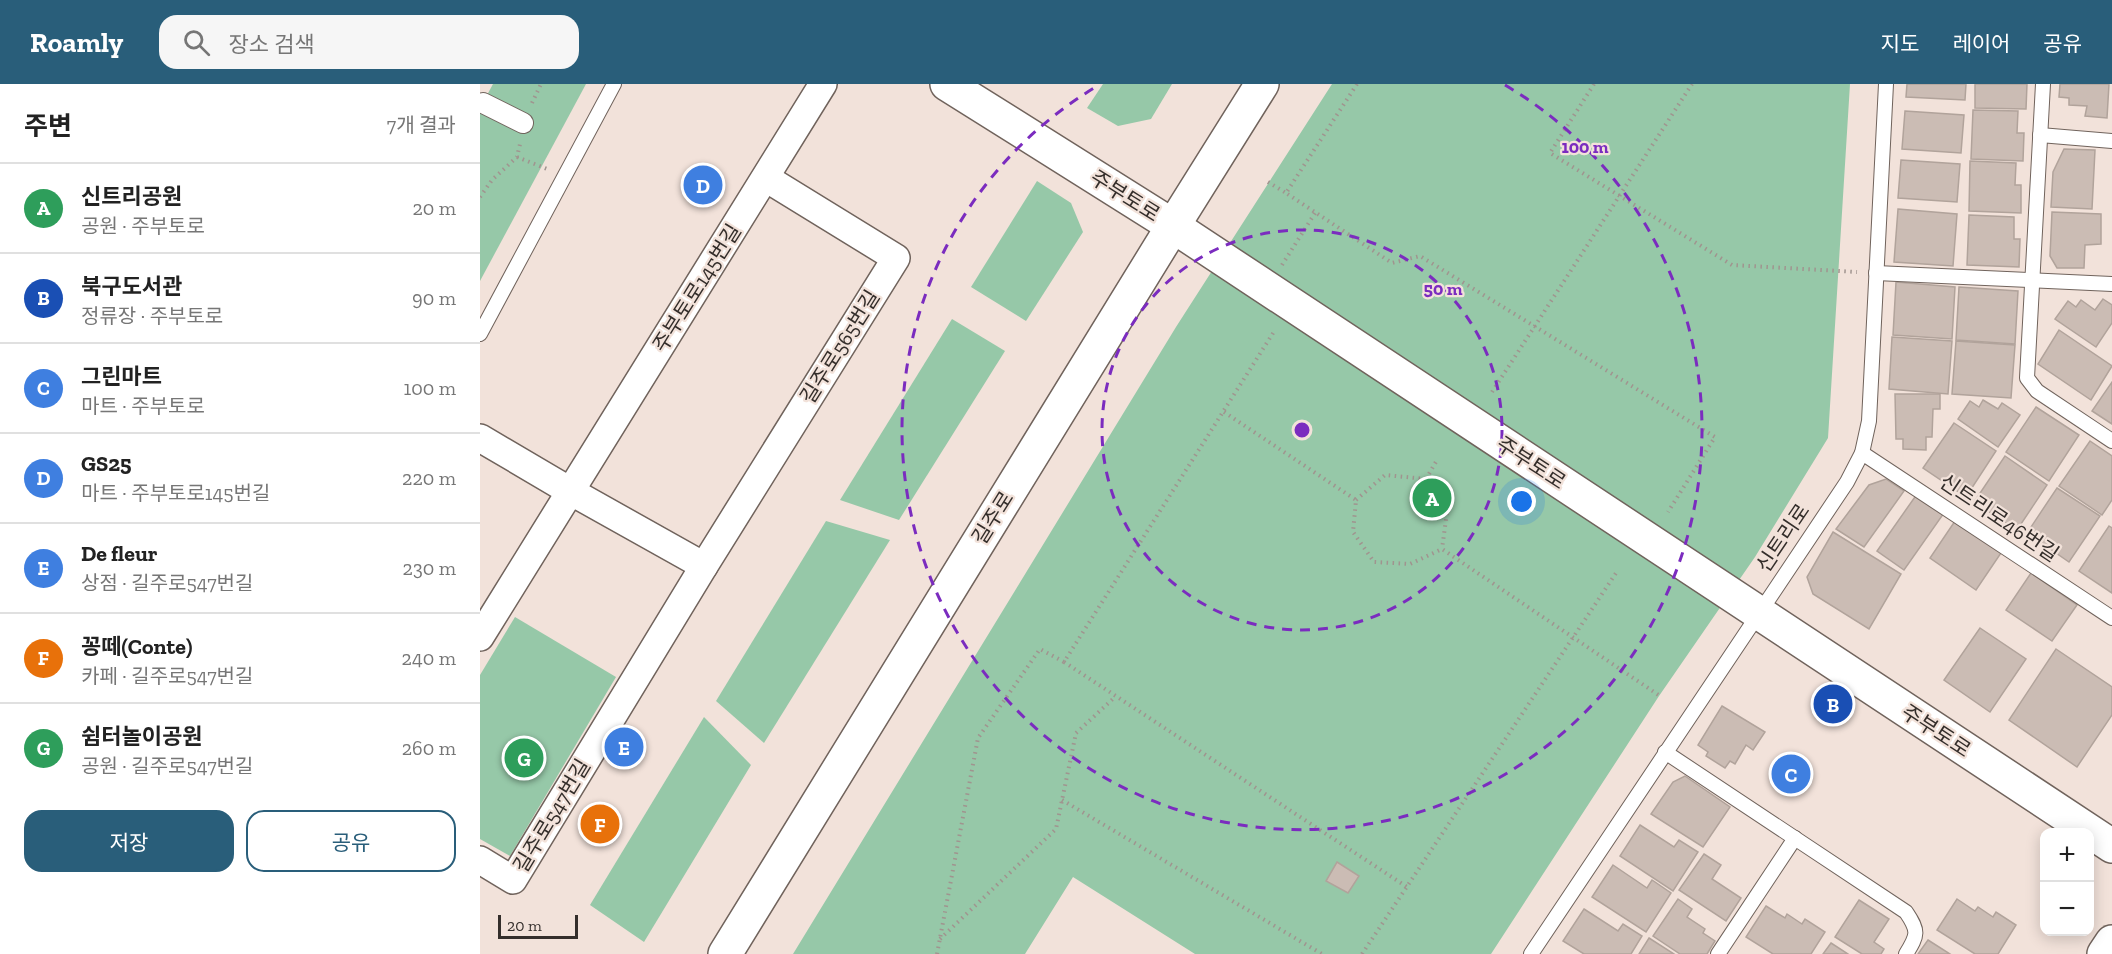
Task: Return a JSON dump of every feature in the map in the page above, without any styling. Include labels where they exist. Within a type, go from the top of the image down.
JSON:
[{"type":"main road","name":"주부토로","points":[[947,84],[1173,226],[2112,846]]},
{"type":"main road","name":"길주로","points":[[725,954],[1262,84]]},
{"type":"main road","points":[[2104,954],[2112,942]]},
{"type":"street","name":"주부토로145번길","points":[[480,637],[823,84]]},
{"type":"street","points":[[483,103],[523,123]]},
{"type":"street","name":"길주로565번길","points":[[704,566],[896,258],[766,178]]},
{"type":"street","points":[[480,438],[704,566]]},
{"type":"street","name":"길주로547번길","points":[[480,860],[513,880],[704,566]]},
{"type":"lane","points":[[480,334],[614,84]]},
{"type":"lane","name":"신트리로","points":[[1531,954],[1847,482],[1862,453],[1869,421],[1886,84]]},
{"type":"lane","points":[[2043,84],[2027,378],[2037,391],[2112,441]]},
{"type":"lane","points":[[2040,135],[2112,141]]},
{"type":"lane","points":[[1876,273],[2112,284]]},
{"type":"lane","name":"신트리로46번길","points":[[1862,453],[2112,618]]},
{"type":"lane","points":[[1665,752],[1906,912],[1916,926],[1916,939],[1906,954]]},
{"type":"lane","points":[[1718,954],[1795,838]]},
{"type":"path","points":[[1286,193],[1357,84]]},
{"type":"path","points":[[1594,84],[1550,153],[1732,265],[1876,273]]},
{"type":"path","points":[[1492,392],[1692,84]]},
{"type":"path","points":[[517,157],[565,176]]},
{"type":"path","points":[[1268,182],[1392,263],[1420,256],[1715,437],[1668,512]]},
{"type":"path","points":[[1267,289],[1316,213]]},
{"type":"path","points":[[1064,662],[1277,326]]},
{"type":"path","points":[[1224,412],[1356,500]]},
{"type":"path","points":[[1426,479],[1437,460]]},
{"type":"path","points":[[1426,479],[1385,475],[1356,500],[1353,532],[1374,562],[1410,564],[1442,549]]},
{"type":"path","points":[[1426,479],[1447,512],[1442,549]]},
{"type":"path","points":[[1442,549],[1659,696]]},
{"type":"path","points":[[1362,954],[1618,570]]},
{"type":"path","points":[[937,954],[978,738],[1040,649],[1064,662],[1407,887]]},
{"type":"path","points":[[939,940],[1056,829],[1076,733],[1115,697]]},
{"type":"path","points":[[1062,800],[1322,954]]},
{"type":"green space","points":[[493,84],[586,84],[480,281],[480,108]]},
{"type":"green space","points":[[1103,84],[1172,84],[1151,119],[1118,126],[1087,108]]},
{"type":"green space","points":[[1332,84],[1850,84],[1828,438],[1755,557],[1659,696],[1491,954],[1195,954],[1073,877],[1025,954],[793,954],[1176,327]]},
{"type":"green space","points":[[1037,181],[1071,203],[1083,232],[1026,321],[971,287]]},
{"type":"green space","points":[[952,319],[1005,351],[899,520],[840,500]]},
{"type":"green space","points":[[826,521],[890,540],[764,743],[716,701]]},
{"type":"green space","points":[[515,617],[616,677],[510,856],[480,839],[480,675]]},
{"type":"green space","points":[[704,717],[751,765],[644,942],[590,905]]},
{"type":"building","points":[[1907,84],[1966,84],[1965,100],[1906,97]]},
{"type":"building","points":[[1975,84],[2027,84],[2026,109],[1975,108]]},
{"type":"building","points":[[2060,84],[2109,84],[2107,118],[2085,116],[2087,106],[2069,105],[2069,98],[2059,97]]},
{"type":"building","points":[[1973,110],[2018,111],[2017,133],[2024,133],[2023,161],[1971,159]]},
{"type":"building","points":[[1905,111],[1964,115],[1961,153],[1902,149]]},
{"type":"building","points":[[2064,149],[2095,150],[2092,209],[2051,207],[2053,172]]},
{"type":"building","points":[[1901,160],[1960,164],[1957,202],[1898,198]]},
{"type":"building","points":[[1970,161],[2016,163],[2015,185],[2021,185],[2021,213],[1969,211]]},
{"type":"building","points":[[1898,209],[1957,214],[1953,266],[1894,262]]},
{"type":"building","points":[[2052,212],[2101,214],[2101,244],[2085,245],[2084,268],[2057,268],[2050,256]]},
{"type":"building","points":[[1969,215],[2014,217],[2014,239],[2020,239],[2019,267],[1967,265]]},
{"type":"building","points":[[1896,282],[1955,287],[1952,339],[1893,335]]},
{"type":"building","points":[[1959,287],[2018,291],[2015,344],[1956,340]]},
{"type":"building","points":[[2103,299],[2112,305],[2112,323],[2096,347],[2055,319],[2068,301],[2076,307],[2081,300],[2095,310]]},
{"type":"building","points":[[2059,330],[2112,366],[2091,400],[2038,364]]},
{"type":"building","points":[[1892,337],[1952,341],[1948,394],[1889,389]]},
{"type":"building","points":[[1956,341],[2015,345],[2011,398],[1952,394]]},
{"type":"building","points":[[2112,382],[2112,424],[2092,411]]},
{"type":"building","points":[[1895,394],[1940,394],[1940,409],[1933,409],[1932,437],[1926,437],[1926,450],[1903,449],[1903,439],[1896,439]]},
{"type":"building","points":[[1983,400],[1998,409],[2002,403],[2020,415],[1998,447],[1958,419],[1970,401],[1979,407]]},
{"type":"building","points":[[2036,407],[2079,435],[2049,481],[2006,452]]},
{"type":"building","points":[[1954,423],[1996,451],[1966,497],[1923,468]]},
{"type":"building","points":[[2090,441],[2112,456],[2112,500],[2102,515],[2059,486]]},
{"type":"building","points":[[2005,456],[2047,485],[2017,530],[1974,502]]},
{"type":"building","points":[[1886,479],[1904,491],[1864,547],[1836,529],[1869,485]]},
{"type":"building","points":[[2057,488],[2100,516],[2069,562],[2027,533]]},
{"type":"building","points":[[1917,494],[1944,513],[1904,570],[1877,551]]},
{"type":"building","points":[[1955,521],[2001,553],[1976,590],[1930,558]]},
{"type":"building","points":[[2109,526],[2112,528],[2112,593],[2079,571]]},
{"type":"building","points":[[1833,532],[1901,574],[1869,629],[1813,594],[1807,577]]},
{"type":"building","points":[[2031,573],[2077,605],[2052,641],[2006,610]]},
{"type":"building","points":[[1980,628],[2026,659],[1990,712],[1944,680]]},
{"type":"building","points":[[2056,649],[2112,687],[2112,715],[2077,767],[2009,720]]},
{"type":"building","points":[[1722,706],[1765,732],[1753,750],[1746,745],[1735,764],[1730,761],[1725,768],[1706,756],[1708,752],[1698,745]]},
{"type":"building","points":[[1685,776],[1730,807],[1703,847],[1651,814],[1673,782]]},
{"type":"building","points":[[1640,825],[1674,847],[1679,840],[1698,852],[1673,891],[1620,856]]},
{"type":"building","points":[[1704,854],[1721,865],[1712,879],[1741,898],[1726,921],[1679,890]]},
{"type":"building","points":[[1337,862],[1359,876],[1348,893],[1326,881]]},
{"type":"building","points":[[1613,865],[1647,888],[1652,880],[1671,893],[1646,932],[1592,897]]},
{"type":"building","points":[[1678,899],[1692,909],[1687,917],[1705,929],[1703,933],[1715,941],[1707,954],[1680,954],[1653,936]]},
{"type":"building","points":[[1957,899],[1975,911],[1978,907],[1993,917],[1996,912],[2016,925],[1998,954],[1975,954],[1937,930]]},
{"type":"building","points":[[1859,900],[1889,919],[1874,942],[1884,949],[1881,954],[1862,954],[1835,937]]},
{"type":"building","points":[[1766,906],[1785,918],[1787,914],[1802,924],[1805,919],[1825,932],[1811,954],[1773,954],[1746,937]]},
{"type":"building","points":[[1584,909],[1618,931],[1623,924],[1642,936],[1631,954],[1584,954],[1563,941]]},
{"type":"building","points":[[1649,938],[1674,954],[1639,954]]},
{"type":"building","points":[[1928,940],[1950,954],[1918,954]]},
{"type":"building","points":[[1831,943],[1848,954],[1823,954]]},
{"type":"place","name":"GS25","points":[[703,185]]},
{"type":"place","name":"신트리공원","points":[[1432,498]]},
{"type":"place","name":"북구도서관","points":[[1833,704]]},
{"type":"place","name":"De fleur","points":[[624,747]]},
{"type":"place","name":"쉼터놀이공원","points":[[524,758]]},
{"type":"place","name":"그린마트","points":[[1791,774]]},
{"type":"place","name":"꽁떼(Conte)","points":[[600,824]]}]
